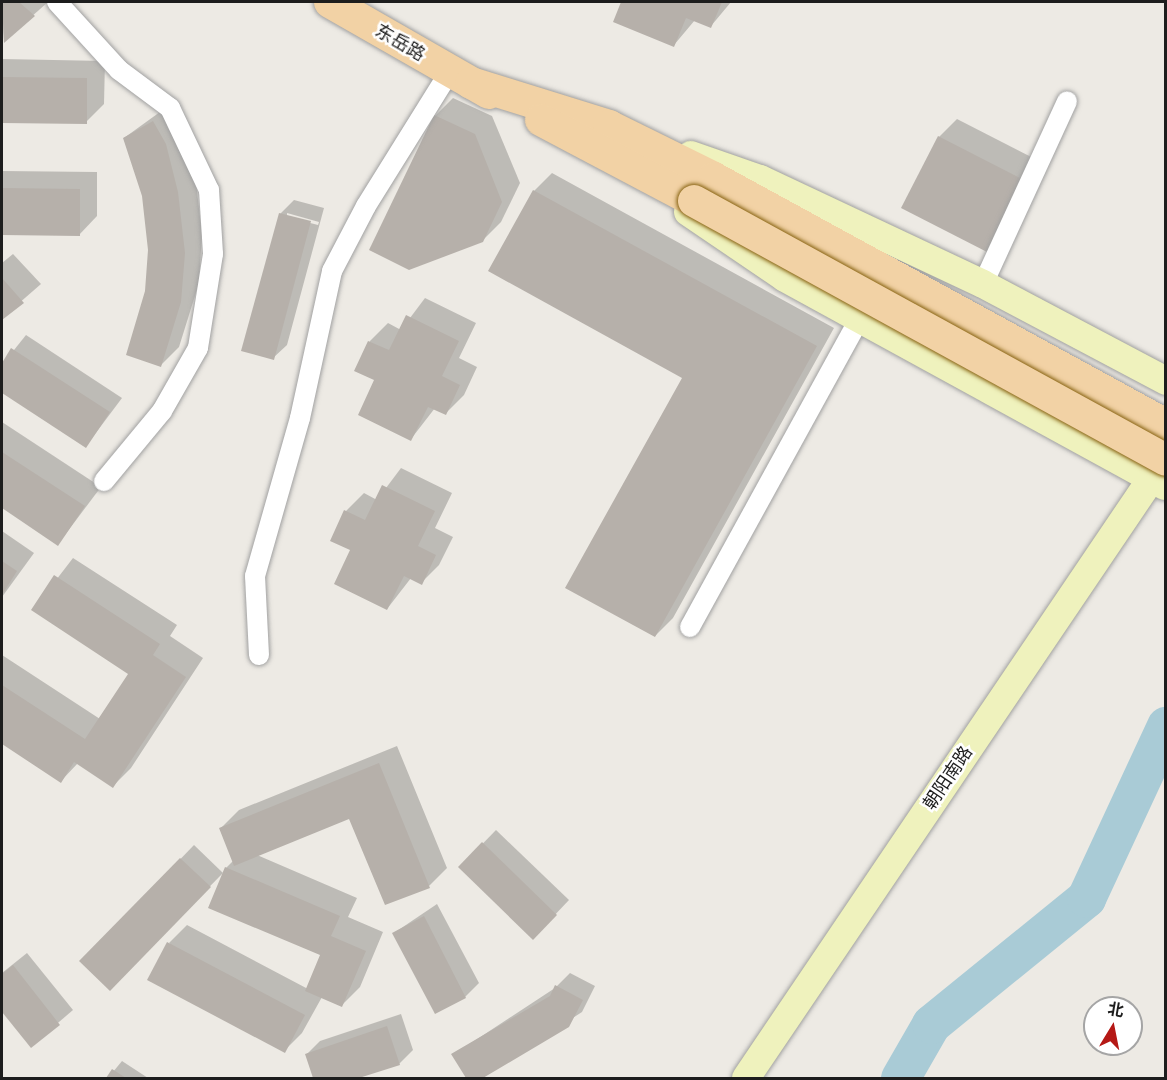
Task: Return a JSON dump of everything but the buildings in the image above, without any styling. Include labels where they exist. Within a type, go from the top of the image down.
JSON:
[{"type":"main road","name":"东岳路","points":[[330,2],[460,77],[605,139],[704,189]]},
{"type":"main road","points":[[704,189],[1166,425]]},
{"type":"main road","points":[[704,189],[1162,470]]},
{"type":"street","points":[[57,2],[119,70],[170,108],[209,190],[213,254],[198,348],[162,411],[104,481]]},
{"type":"street","points":[[260,655],[255,576],[300,418],[332,271],[366,206],[460,77]]},
{"type":"street","points":[[983,284],[1068,101]]},
{"type":"street","points":[[605,139],[760,179],[983,284],[1166,381]]},
{"type":"street","points":[[605,139],[785,278],[859,319],[1162,470]]},
{"type":"street","points":[[690,627],[859,319]]},
{"type":"street","name":"朝阳南路","points":[[746,1078],[1162,470]]},
{"type":"waterway","points":[[900,1078],[931,1024],[1086,898],[1166,726]]}]
